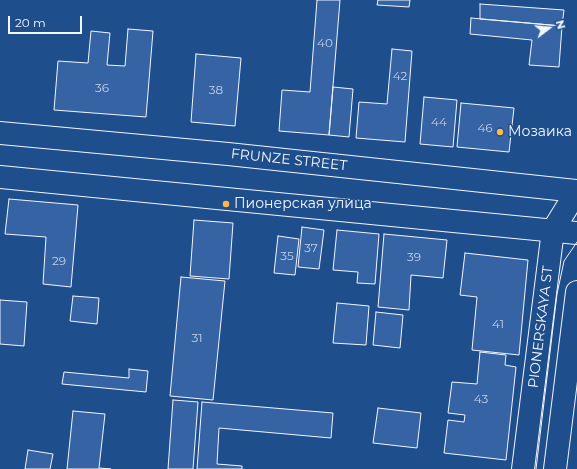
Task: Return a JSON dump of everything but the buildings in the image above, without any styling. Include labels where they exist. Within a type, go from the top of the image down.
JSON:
[{"type":"main road","name":"FRUNZE STREET","points":[[0,133],[228,154],[577,191]]},
{"type":"main road","points":[[0,177],[577,233]]},
{"type":"main road","name":"PIONERSKAYA ST","points":[[523,469],[553,230],[577,191]]},
{"type":"main road","points":[[555,469],[577,292]]},
{"type":"tram line","points":[[536,469],[557,294],[564,261],[577,242]]},
{"type":"place","name":"Мозаика","points":[[500,132]]},
{"type":"place","name":"Пионерская улица","points":[[226,204]]}]
